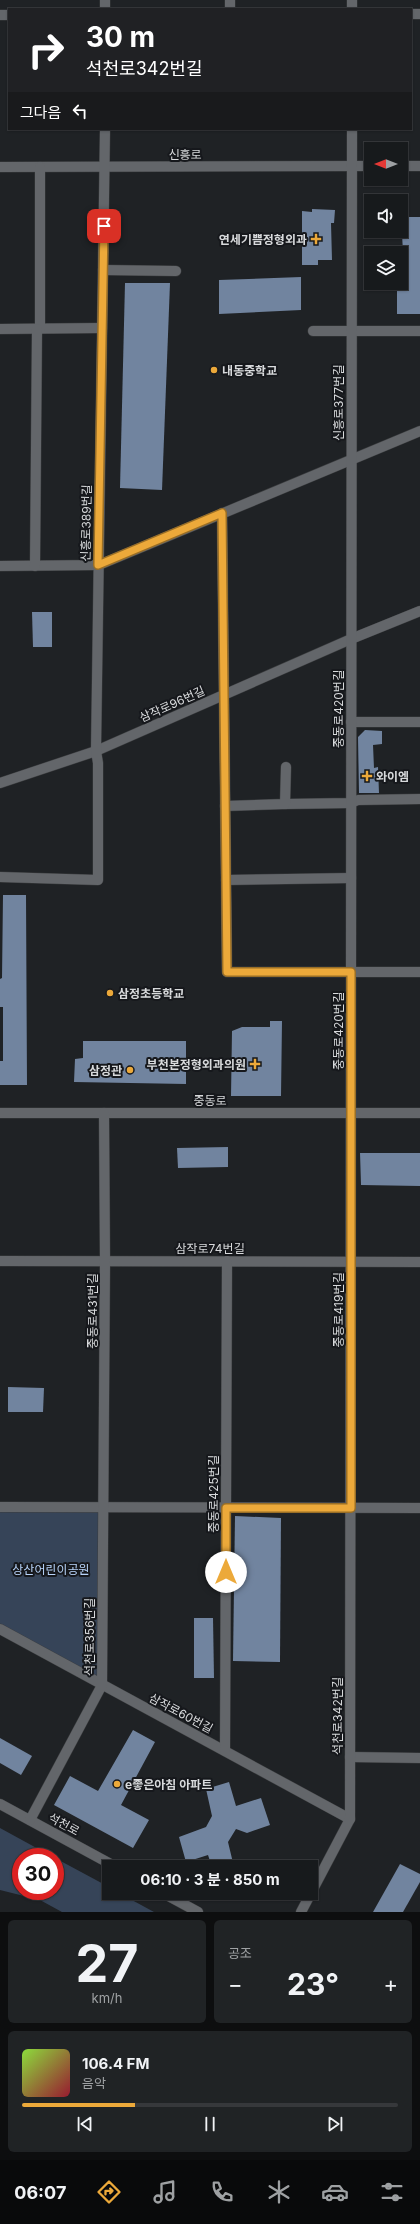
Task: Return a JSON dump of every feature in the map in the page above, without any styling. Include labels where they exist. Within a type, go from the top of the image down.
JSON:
[{"type":"street","name":"신흥로389번길","points":[[0,877],[98,880],[98,763],[96,751],[105,130]]},
{"type":"street","name":"신흥로377번길","points":[[350,639],[352,130]]},
{"type":"street","name":"신흥로","points":[[0,167],[364,166]]},
{"type":"street","points":[[408,166],[420,166]]},
{"type":"street","points":[[34,566],[40,167]]},
{"type":"street","points":[[103,270],[176,271]]},
{"type":"street","points":[[0,329],[102,328]]},
{"type":"street","points":[[313,331],[420,331]]},
{"type":"street","points":[[0,566],[98,565],[420,431]]},
{"type":"street","points":[[222,513],[227,972],[420,972]]},
{"type":"street","name":"삼작로96번길","points":[[0,783],[96,751],[350,639],[420,612]]},
{"type":"street","name":"중동로420번길","points":[[350,639],[352,1113]]},
{"type":"street","points":[[350,722],[420,722]]},
{"type":"street","points":[[286,768],[290,804]]},
{"type":"street","points":[[225,806],[351,803],[358,800],[420,799]]},
{"type":"street","points":[[226,880],[351,878]]},
{"type":"street","name":"중동로","points":[[0,1113],[420,1113]]},
{"type":"street","name":"중동로431번길","points":[[103,1508],[105,1261],[104,1113]]},
{"type":"street","name":"중동로419번길","points":[[351,1508],[352,1113]]},
{"type":"street","name":"삼작로74번길","points":[[0,1261],[420,1262]]},
{"type":"street","name":"중동로425번길","points":[[226,1751],[227,1261]]},
{"type":"street","points":[[0,1507],[420,1508]]},
{"type":"street","name":"석천로356번길","points":[[30,1820],[102,1685],[103,1508]]},
{"type":"street","name":"석천로342번길","points":[[301,1912],[350,1819],[351,1508]]},
{"type":"street","name":"삼작로60번길","points":[[0,1629],[350,1819]]},
{"type":"street","points":[[350,1757],[420,1758]]},
{"type":"street","name":"석천로","points":[[0,1804],[103,1860]]},
{"type":"street","points":[[176,1900],[198,1912]]},
{"type":"green space","name":"상산어린이공원","points":[[0,1507],[103,1508],[102,1685],[0,1629]]},
{"type":"green space","points":[[0,1828],[37,1848],[12,1848],[12,1893],[0,1890]]},
{"type":"green space","points":[[64,1863],[102,1883],[102,1900],[132,1900],[154,1912],[62,1912],[40,1900],[64,1900]]},
{"type":"building","points":[[312,209],[335,210],[334,223],[331,223],[332,260],[318,260],[318,265],[302,265],[302,211],[312,212]]},
{"type":"building","points":[[408,217],[420,217],[420,314],[397,314],[397,290],[408,290],[408,246],[403,246],[402,238],[408,238]]},
{"type":"building","points":[[301,277],[301,310],[219,314],[219,280]]},
{"type":"building","points":[[125,283],[170,283],[162,490],[120,488]]},
{"type":"building","points":[[32,612],[52,612],[52,647],[33,647]]},
{"type":"building","points":[[365,730],[382,731],[382,744],[373,745],[374,768],[378,767],[379,793],[359,793],[358,737]]},
{"type":"building","points":[[3,895],[26,895],[27,1085],[0,1085],[0,1061],[3,1061],[3,1007],[0,1007],[0,979],[2,978]]},
{"type":"building","points":[[270,1021],[282,1021],[281,1096],[231,1096],[232,1031],[242,1027],[270,1027]]},
{"type":"building","name":"삼정관","points":[[83,1041],[186,1041],[186,1084],[74,1082],[75,1059],[83,1058]]},
{"type":"building","points":[[228,1147],[228,1167],[178,1168],[177,1148]]},
{"type":"building","points":[[360,1153],[420,1153],[420,1186],[361,1185]]},
{"type":"building","points":[[8,1387],[44,1388],[43,1412],[8,1412]]},
{"type":"building","points":[[235,1516],[281,1518],[280,1662],[233,1661]]},
{"type":"building","points":[[194,1618],[213,1618],[214,1678],[194,1678]]},
{"type":"building","name":"e좋은아침 아파트","points":[[133,1730],[155,1742],[121,1805],[149,1820],[133,1848],[54,1805],[70,1776],[98,1791]]},
{"type":"building","points":[[0,1738],[32,1756],[21,1775],[0,1763]]},
{"type":"building","points":[[229,1782],[236,1806],[261,1798],[270,1825],[247,1833],[236,1829],[228,1842],[232,1860],[210,1860],[208,1855],[192,1860],[185,1860],[179,1837],[206,1827],[212,1816],[206,1789]]},
{"type":"building","points":[[400,1864],[420,1874],[420,1882],[403,1912],[373,1912]]},
{"type":"place","name":"연세기쁨정형외과","points":[[316,239]]},
{"type":"place","name":"내동중학교","points":[[214,370]]},
{"type":"place","name":"와이엠","points":[[367,776]]},
{"type":"place","name":"삼정초등학교","points":[[110,993]]},
{"type":"place","name":"부천본정형외과의원","points":[[255,1064]]},
{"type":"place","name":"삼정관","points":[[130,1070]]},
{"type":"place","name":"e좋은아침 아파트","points":[[117,1784]]},
{"type":"route","points":[[104,226],[98,565],[222,513],[227,972],[351,972],[351,1508],[226,1508],[226,1572]]}]
